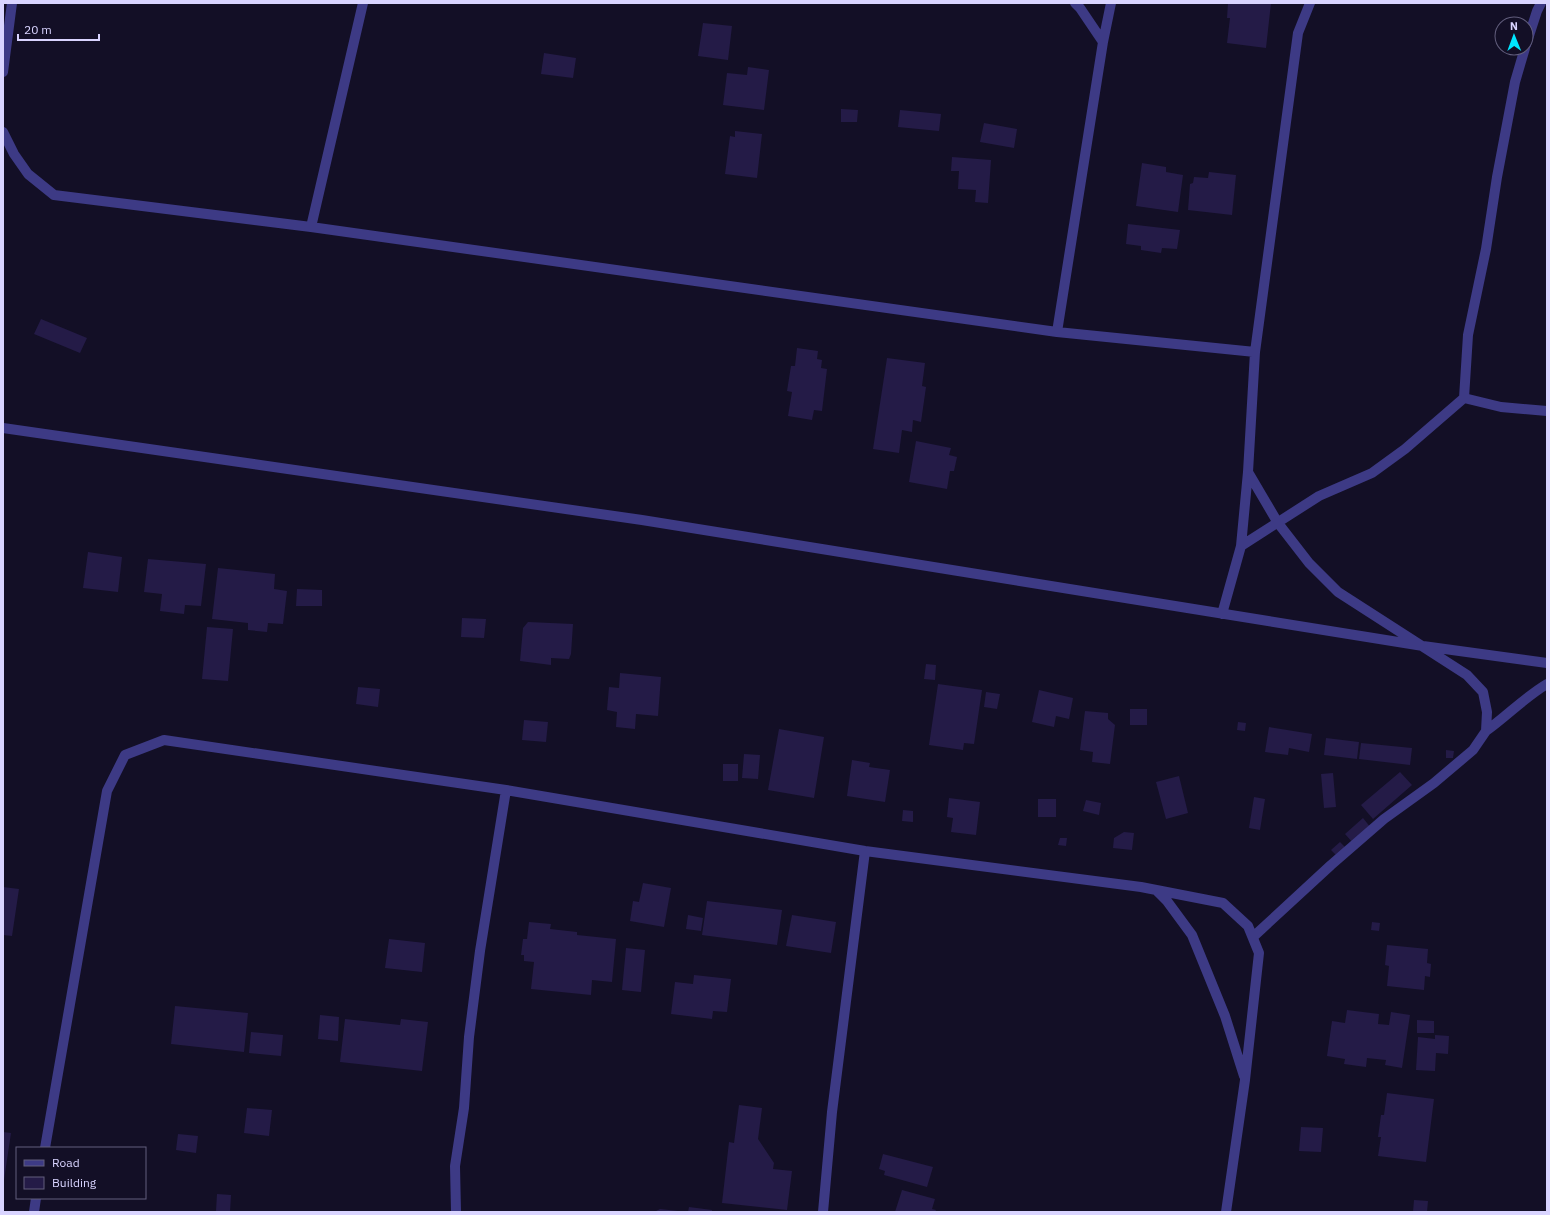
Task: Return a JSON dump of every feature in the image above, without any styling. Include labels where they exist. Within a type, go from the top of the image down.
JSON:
[{"type":"street","points":[[3,72],[12,3]]},
{"type":"street","points":[[311,227],[362,3]]},
{"type":"street","points":[[1075,3],[1103,42]]},
{"type":"street","points":[[1058,332],[1103,42],[1111,3]]},
{"type":"street","points":[[1222,614],[1241,546],[1248,472],[1255,352],[1298,34],[1310,3]]},
{"type":"street","points":[[1534,18],[1541,3]]},
{"type":"street","points":[[1241,546],[1319,496],[1372,473],[1405,449],[1464,398],[1468,335],[1486,249],[1497,177],[1515,82],[1523,56]]},
{"type":"street","points":[[3,132],[14,154],[28,174],[54,195],[311,227],[1058,332],[1255,352]]},
{"type":"street","points":[[1464,398],[1501,408],[1547,411]]},
{"type":"street","points":[[3,428],[642,520],[1423,646],[1547,663]]},
{"type":"street","points":[[1248,472],[1278,523],[1309,563],[1338,592],[1467,675],[1482,692],[1488,712],[1486,731]]},
{"type":"street","points":[[1253,937],[1384,819],[1434,783],[1473,750],[1486,731],[1509,714],[1529,695],[1547,684]]},
{"type":"street","points":[[45,1147],[107,791],[125,755],[164,740],[506,790],[865,851],[1141,886],[1223,903],[1248,926],[1259,953],[1245,1080],[1226,1212]]},
{"type":"street","points":[[456,1212],[455,1166],[464,1108],[469,1037],[480,952],[506,790]]},
{"type":"street","points":[[823,1212],[832,1112],[865,851]]},
{"type":"street","points":[[1156,890],[1167,901],[1192,935],[1225,1016],[1245,1080]]},
{"type":"street","points":[[34,1212],[36,1199]]},
{"type":"building","points":[[1228,3],[1271,3],[1266,48],[1227,43],[1230,18],[1227,18]]},
{"type":"building","points":[[703,23],[732,26],[728,60],[698,56]]},
{"type":"building","points":[[544,53],[576,58],[573,78],[541,74]]},
{"type":"building","points":[[748,67],[769,70],[764,110],[723,105],[727,73],[747,75]]},
{"type":"building","points":[[841,109],[858,110],[857,122],[841,122]]},
{"type":"building","points":[[900,110],[941,114],[939,131],[898,127]]},
{"type":"building","points":[[984,123],[1017,129],[1014,148],[980,142]]},
{"type":"building","points":[[735,131],[762,134],[757,178],[725,174],[730,136],[735,137]]},
{"type":"building","points":[[952,157],[991,160],[988,203],[975,202],[976,190],[958,189],[959,171],[951,171]]},
{"type":"building","points":[[1142,163],[1166,167],[1166,172],[1183,175],[1178,212],[1136,206]]},
{"type":"building","points":[[1209,172],[1236,175],[1232,215],[1188,210],[1190,184],[1193,183],[1194,177],[1208,178]]},
{"type":"building","points":[[1128,224],[1180,230],[1177,249],[1162,248],[1161,253],[1141,250],[1141,246],[1126,244]]},
{"type":"building","points":[[41,319],[87,338],[80,353],[34,334]]},
{"type":"building","points":[[797,348],[818,351],[817,359],[822,360],[821,368],[827,369],[822,411],[814,410],[812,420],[788,416],[792,392],[787,391],[791,366],[795,366]]},
{"type":"building","points":[[887,358],[925,363],[922,386],[926,387],[921,422],[913,420],[912,432],[902,430],[899,453],[873,449]]},
{"type":"building","points":[[916,441],[951,448],[949,455],[957,457],[954,471],[950,471],[947,489],[909,482]]},
{"type":"building","points":[[88,552],[122,557],[118,592],[83,588]]},
{"type":"building","points":[[148,559],[206,564],[201,606],[185,605],[184,614],[160,611],[162,594],[144,592]]},
{"type":"building","points":[[218,568],[275,574],[274,589],[287,591],[283,624],[268,623],[267,632],[248,630],[248,623],[212,619]]},
{"type":"building","points":[[297,589],[322,590],[322,606],[296,606]]},
{"type":"building","points":[[462,618],[486,619],[484,638],[461,637]]},
{"type":"building","points":[[528,622],[573,624],[571,654],[569,659],[551,658],[551,665],[520,661],[523,628]]},
{"type":"building","points":[[207,627],[233,629],[228,681],[202,679]]},
{"type":"building","points":[[926,664],[936,665],[935,680],[924,679]]},
{"type":"building","points":[[620,673],[661,677],[658,716],[636,714],[635,729],[616,727],[617,712],[607,710],[609,687],[619,688]]},
{"type":"building","points":[[938,684],[982,690],[974,744],[964,743],[963,750],[929,745]]},
{"type":"building","points":[[358,687],[380,689],[378,707],[356,704]]},
{"type":"building","points":[[1039,690],[1073,698],[1069,719],[1056,716],[1054,727],[1032,722]]},
{"type":"building","points":[[986,692],[1000,694],[997,709],[984,707]]},
{"type":"building","points":[[1130,709],[1147,709],[1147,725],[1130,725]]},
{"type":"building","points":[[1085,711],[1108,713],[1108,719],[1115,725],[1110,764],[1092,762],[1093,752],[1080,750]]},
{"type":"building","points":[[524,720],[548,722],[546,742],[522,740]]},
{"type":"building","points":[[1238,722],[1246,723],[1245,731],[1237,730]]},
{"type":"building","points":[[1269,727],[1312,734],[1309,752],[1289,748],[1288,755],[1265,752]]},
{"type":"building","points":[[779,729],[824,737],[814,798],[768,790]]},
{"type":"building","points":[[1326,738],[1359,742],[1357,759],[1324,755]]},
{"type":"building","points":[[1361,743],[1412,748],[1410,765],[1359,759]]},
{"type":"building","points":[[1446,750],[1454,751],[1453,758],[1446,758]]},
{"type":"building","points":[[744,754],[760,755],[758,779],[742,778]]},
{"type":"building","points":[[852,760],[870,763],[869,767],[890,770],[885,802],[847,796]]},
{"type":"building","points":[[723,764],[738,764],[738,781],[723,781]]},
{"type":"building","points":[[1400,772],[1412,785],[1373,819],[1361,805]]},
{"type":"building","points":[[1333,773],[1336,807],[1324,808],[1321,774]]},
{"type":"building","points":[[1179,776],[1188,813],[1166,819],[1156,782]]},
{"type":"building","points":[[1254,797],[1265,799],[1260,830],[1249,828]]},
{"type":"building","points":[[949,798],[980,802],[976,835],[951,832],[953,818],[947,817]]},
{"type":"building","points":[[1038,799],[1056,799],[1056,817],[1038,817]]},
{"type":"building","points":[[1086,800],[1101,803],[1099,815],[1083,811]]},
{"type":"building","points":[[903,810],[913,811],[913,822],[902,821]]},
{"type":"building","points":[[1363,818],[1371,828],[1353,843],[1345,834]]},
{"type":"building","points":[[1124,832],[1134,833],[1132,850],[1113,848],[1114,838]]},
{"type":"building","points":[[1060,838],[1067,838],[1066,846],[1058,845]]},
{"type":"building","points":[[1340,842],[1346,848],[1337,856],[1331,850]]},
{"type":"building","points":[[643,883],[671,888],[664,927],[630,921],[633,901],[639,902]]},
{"type":"building","points":[[3,887],[19,889],[12,936],[3,935]]},
{"type":"building","points":[[707,901],[782,910],[777,945],[702,935]]},
{"type":"building","points":[[688,915],[703,918],[701,931],[686,929]]},
{"type":"building","points":[[792,915],[836,922],[831,953],[786,946]]},
{"type":"building","points":[[529,922],[551,924],[550,929],[577,932],[577,935],[616,939],[612,982],[592,980],[591,995],[531,989],[534,962],[524,961],[524,955],[521,955],[523,939],[527,939]]},
{"type":"building","points":[[1372,922],[1380,923],[1379,931],[1371,930]]},
{"type":"building","points":[[389,939],[425,943],[422,972],[385,968]]},
{"type":"building","points":[[1387,945],[1428,949],[1427,963],[1431,964],[1430,977],[1425,976],[1424,990],[1387,986],[1389,966],[1385,965]]},
{"type":"building","points":[[626,948],[645,950],[641,992],[622,990]]},
{"type":"building","points":[[694,975],[731,979],[727,1012],[713,1011],[712,1019],[671,1014],[675,982],[693,984]]},
{"type":"building","points":[[175,1006],[248,1013],[244,1052],[171,1044]]},
{"type":"building","points":[[1347,1010],[1379,1014],[1378,1024],[1389,1025],[1391,1012],[1410,1015],[1402,1068],[1385,1065],[1386,1060],[1367,1058],[1366,1067],[1344,1064],[1345,1059],[1327,1056],[1332,1021],[1345,1023]]},
{"type":"building","points":[[320,1015],[339,1017],[338,1041],[318,1039]]},
{"type":"building","points":[[345,1019],[400,1025],[401,1019],[428,1022],[422,1071],[340,1062]]},
{"type":"building","points":[[1417,1020],[1434,1021],[1434,1033],[1417,1033]]},
{"type":"building","points":[[251,1032],[283,1035],[281,1056],[249,1053]]},
{"type":"building","points":[[1435,1035],[1449,1036],[1448,1054],[1436,1053],[1435,1071],[1416,1070],[1418,1037],[1435,1039]]},
{"type":"building","points":[[1387,1093],[1434,1099],[1426,1162],[1378,1156],[1381,1137],[1378,1137],[1381,1115],[1384,1115]]},
{"type":"building","points":[[739,1105],[762,1108],[758,1139],[774,1163],[773,1169],[792,1171],[787,1210],[722,1203],[729,1142],[734,1143]]},
{"type":"building","points":[[247,1108],[272,1110],[269,1136],[244,1133]]},
{"type":"building","points":[[1301,1127],[1323,1128],[1321,1152],[1299,1151]]},
{"type":"building","points":[[3,1132],[11,1133],[4,1180],[3,1180]]},
{"type":"building","points":[[178,1134],[198,1136],[196,1153],[176,1150]]},
{"type":"building","points":[[883,1154],[933,1167],[927,1187],[884,1175],[885,1171],[879,1169]]},
{"type":"building","points":[[902,1190],[935,1199],[932,1209],[936,1210],[935,1212],[895,1212]]},
{"type":"building","points":[[217,1194],[231,1195],[230,1212],[216,1211]]},
{"type":"building","points":[[1414,1200],[1428,1201],[1427,1212],[1413,1212]]},
{"type":"building","points":[[689,1207],[712,1210],[712,1212],[688,1212]]},
{"type":"building","points":[[660,1209],[678,1211],[678,1212],[654,1212]]}]
